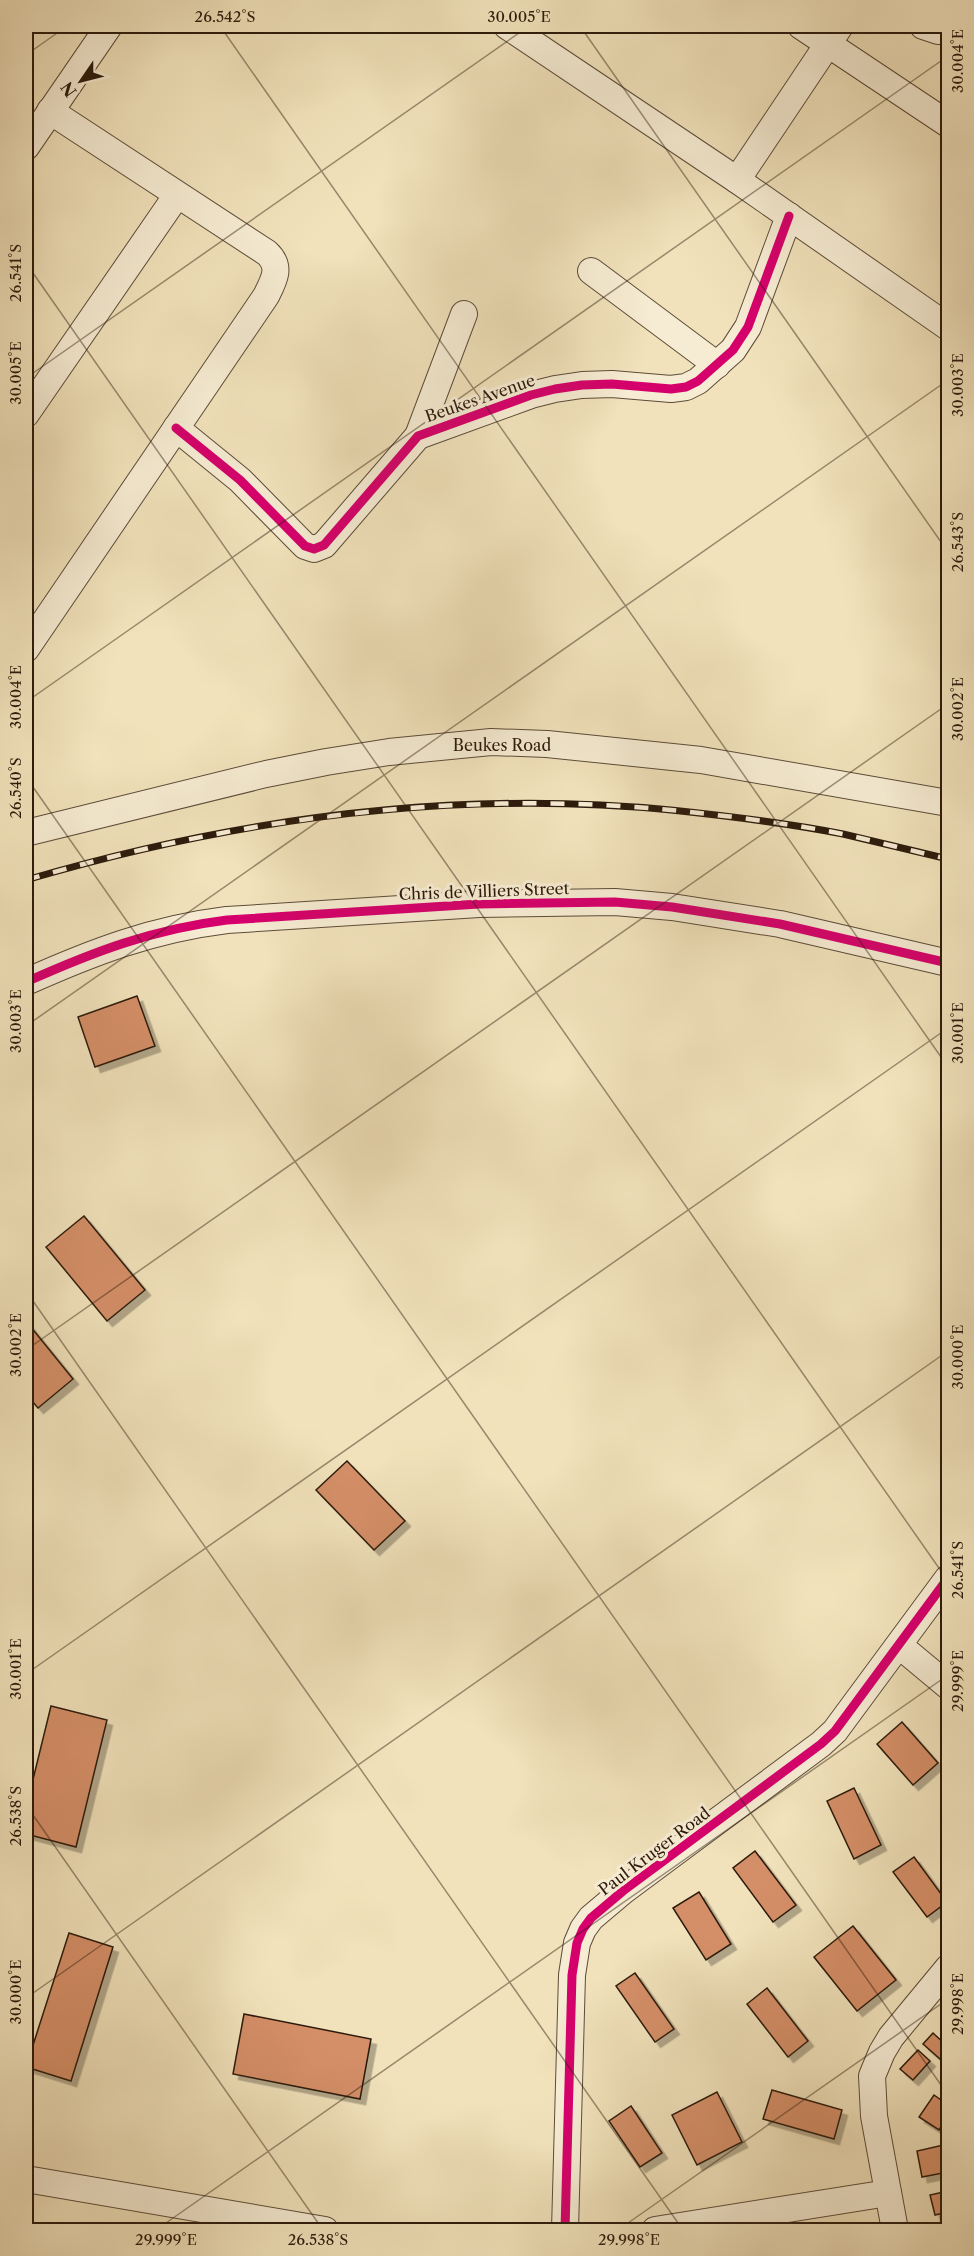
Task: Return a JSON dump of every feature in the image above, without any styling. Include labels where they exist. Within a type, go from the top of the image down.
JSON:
[{"type":"street","points":[[26,147],[110,26]]},
{"type":"street","points":[[507,26],[737,180],[948,327]]},
{"type":"street","points":[[801,26],[833,34],[948,124]]},
{"type":"street","points":[[923,26],[948,30]]},
{"type":"street","points":[[737,180],[833,34]]},
{"type":"street","points":[[29,636],[176,428],[276,278],[276,264],[267,253],[50,111]]},
{"type":"street","points":[[26,414],[177,195]]},
{"type":"street","name":"Beukes Avenue","points":[[176,428],[240,480],[297,540],[314,549],[328,541],[418,436],[531,395],[555,389],[612,384],[671,389],[686,387],[698,381],[733,350],[748,327],[789,216]]},
{"type":"street","points":[[591,271],[717,365]]},
{"type":"street","points":[[418,436],[464,314]]},
{"type":"street","name":"Beukes Road","points":[[26,833],[266,774],[326,762],[389,752],[491,742],[547,744],[701,760],[948,803]]},
{"type":"street","name":"Chris de Villiers Street","points":[[26,982],[136,938],[187,925],[227,920],[479,904],[615,902],[672,907],[780,924],[948,963]]},
{"type":"street","name":"Paul Kruger Road","points":[[565,2230],[572,1976],[574,1956],[583,1929],[591,1918],[623,1891],[821,1744],[847,1716],[948,1578]]},
{"type":"street","points":[[900,1646],[948,1686]]},
{"type":"street","points":[[895,2230],[874,2116],[872,2076],[891,2037],[948,1968]]},
{"type":"street","points":[[26,2179],[325,2230]]},
{"type":"street","points":[[655,2230],[888,2193]]},
{"type":"building","points":[[137,996],[155,1046],[95,1067],[78,1017]]},
{"type":"building","points":[[84,1216],[145,1290],[107,1321],[46,1247]]},
{"type":"building","points":[[26,1321],[73,1379],[38,1408],[26,1394]]},
{"type":"building","points":[[347,1461],[405,1521],[374,1550],[316,1490]]},
{"type":"building","points":[[51,1706],[107,1720],[76,1847],[26,1834],[26,1808]]},
{"type":"building","points":[[902,1722],[938,1763],[913,1785],[877,1744]]},
{"type":"building","points":[[854,1788],[881,1845],[854,1859],[827,1801]]},
{"type":"building","points":[[755,1851],[796,1905],[773,1922],[733,1868]]},
{"type":"building","points":[[914,1857],[947,1902],[927,1917],[893,1872]]},
{"type":"building","points":[[699,1892],[731,1944],[706,1960],[673,1908]]},
{"type":"building","points":[[853,1926],[896,1980],[857,2011],[814,1957]]},
{"type":"building","points":[[69,1933],[113,1947],[71,2081],[26,2067]]},
{"type":"building","points":[[635,1973],[674,2029],[655,2042],[616,1986]]},
{"type":"building","points":[[767,1988],[808,2041],[788,2057],[747,2004]]},
{"type":"building","points":[[244,2014],[371,2039],[360,2099],[233,2074]]},
{"type":"building","points":[[933,2033],[948,2047],[948,2066],[923,2044]]},
{"type":"building","points":[[918,2050],[930,2061],[913,2080],[900,2069]]},
{"type":"building","points":[[772,2090],[842,2110],[834,2139],[763,2119]]},
{"type":"building","points":[[717,2092],[742,2142],[697,2165],[672,2115]]},
{"type":"building","points":[[934,2095],[948,2105],[948,2116],[939,2130],[919,2117]]},
{"type":"building","points":[[631,2106],[662,2153],[640,2167],[609,2121]]},
{"type":"building","points":[[948,2144],[948,2172],[922,2177],[917,2151]]},
{"type":"building","points":[[948,2191],[948,2212],[935,2215],[930,2195]]},
{"type":"railway","points":[[26,880],[184,840],[264,826],[345,814],[426,807],[508,804],[590,804],[736,817],[843,834],[948,859]]},
{"type":"cycle path","points":[[176,428],[240,480],[305,546],[314,549],[324,545],[418,436],[531,395],[555,389],[612,384],[671,389],[686,387],[698,381],[733,350],[748,327],[789,216]]},
{"type":"cycle path","points":[[26,982],[124,943],[200,924],[227,920],[479,904],[615,902],[672,907],[780,924],[948,963]]},
{"type":"cycle path","points":[[565,2230],[572,1975],[577,1943],[583,1929],[591,1918],[623,1891],[821,1744],[835,1731],[948,1578]]}]
